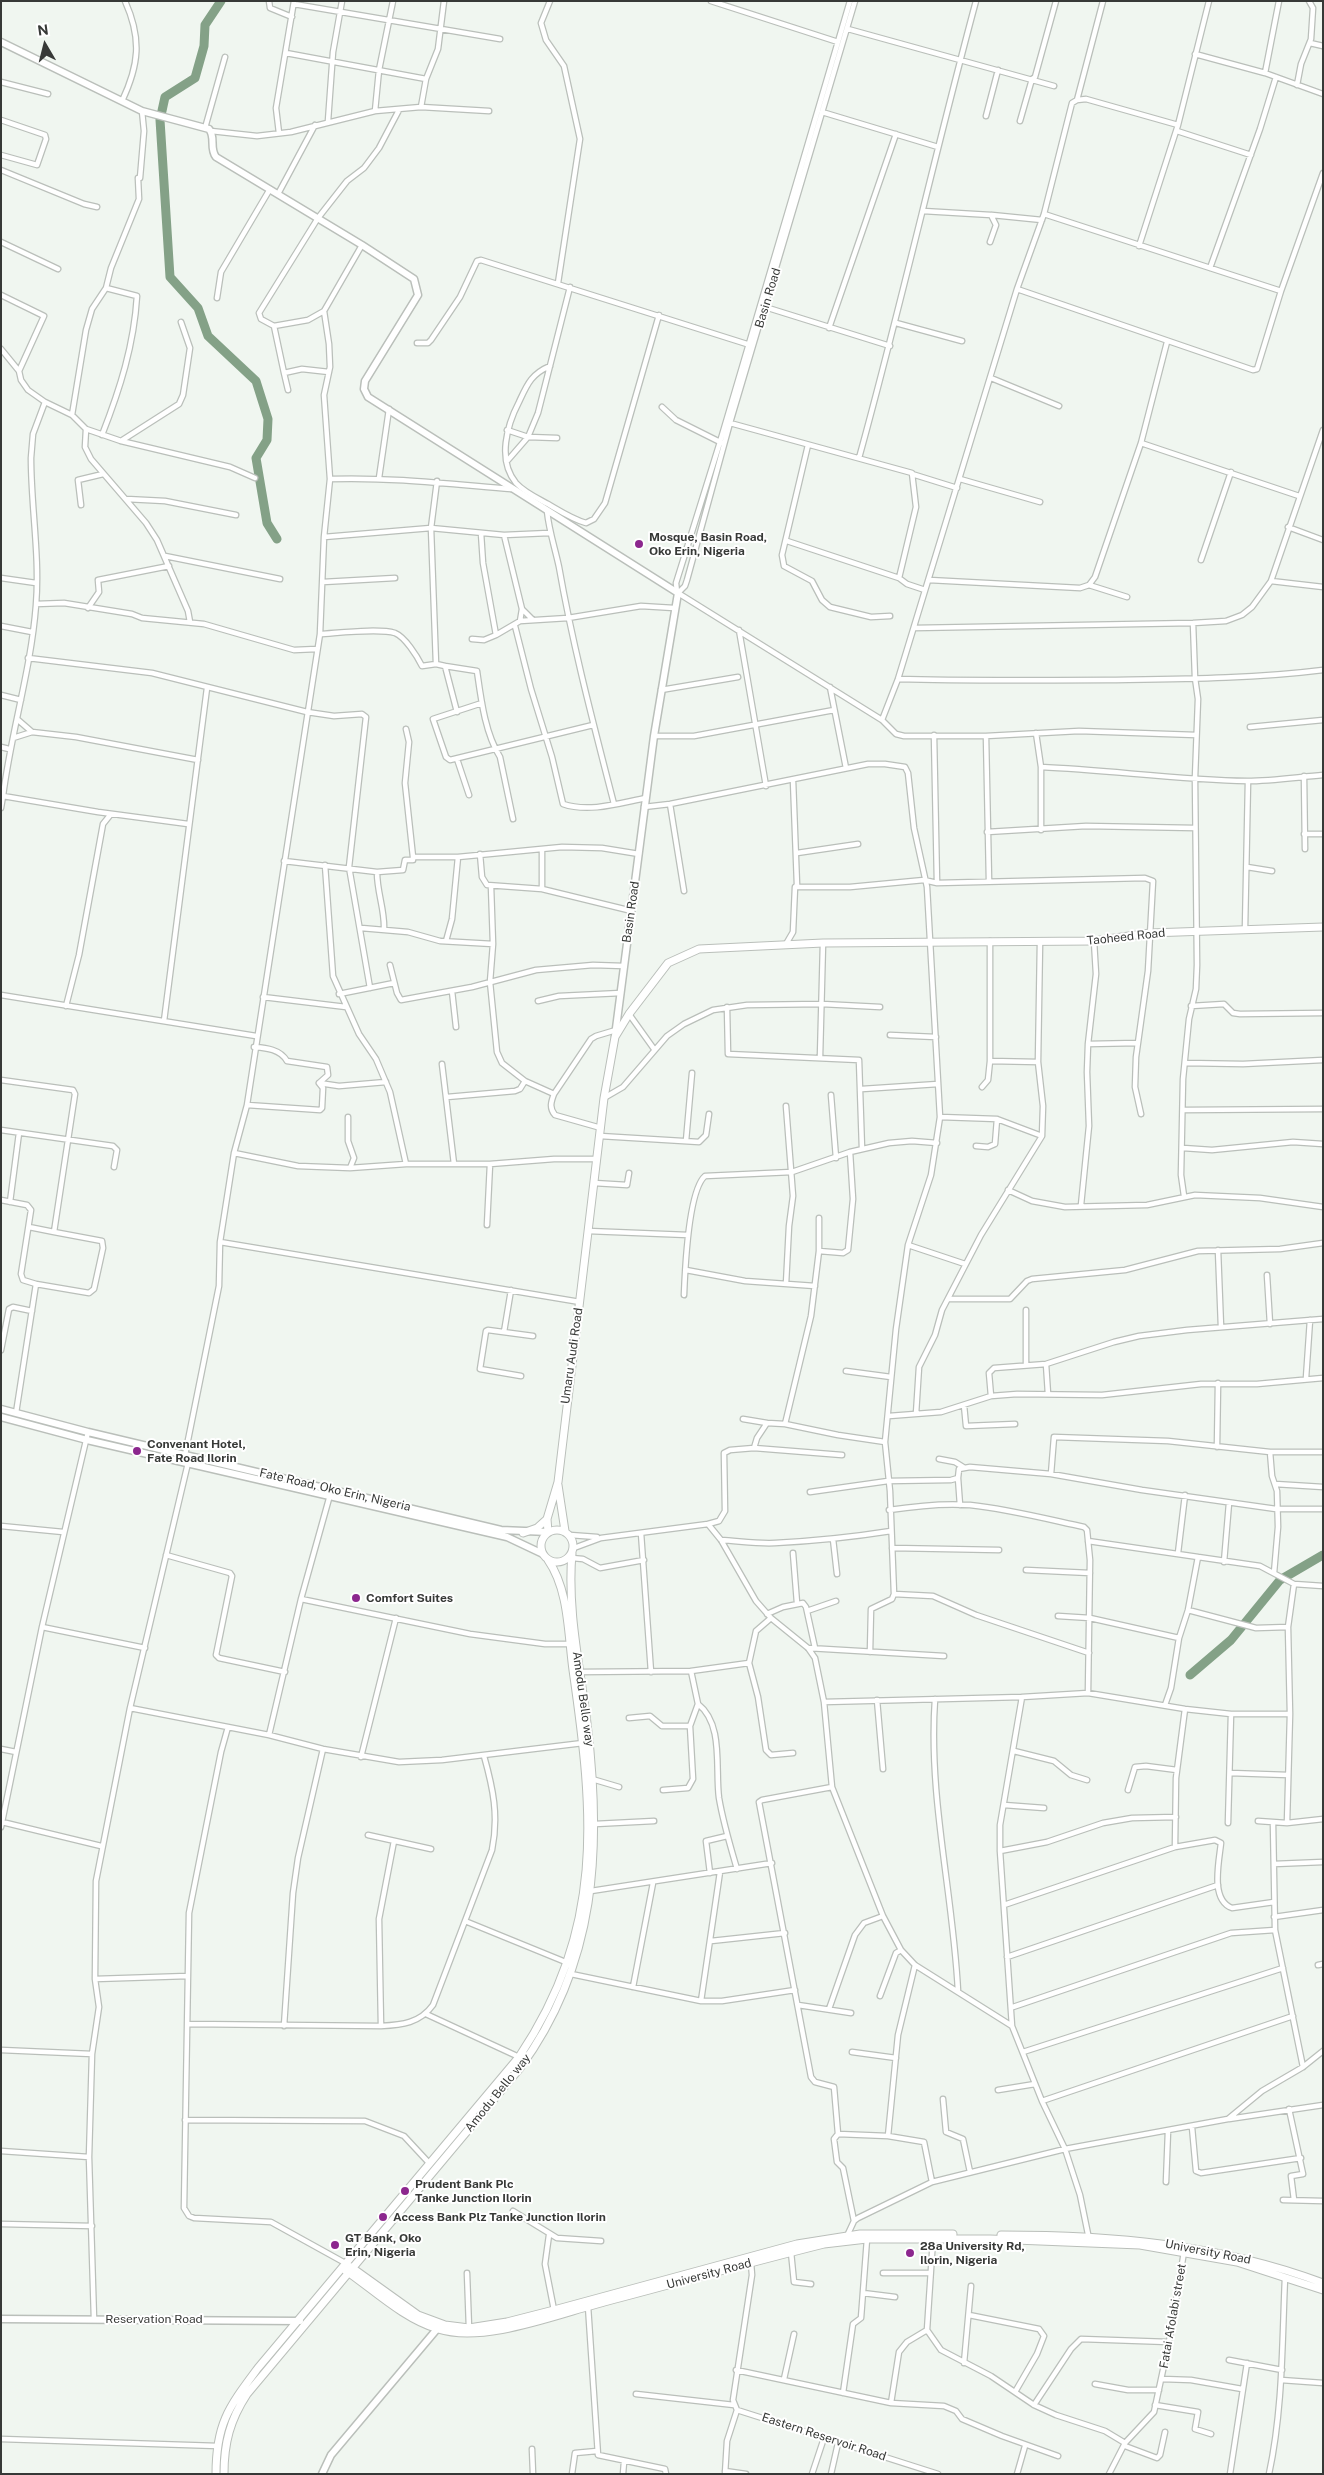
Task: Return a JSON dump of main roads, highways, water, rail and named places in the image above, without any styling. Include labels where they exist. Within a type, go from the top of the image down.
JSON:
[{"type":"main road","name":"Taoheed Road","points":[[615,1034],[668,962],[686,953],[712,946],[823,943],[1094,941],[1150,933],[1323,927]]},
{"type":"main road","name":"Basin Road","points":[[588,1231],[604,1098],[615,1034]]},
{"type":"main road","name":"Umaru Audi Road","points":[[558,1482],[588,1231]]},
{"type":"main road","points":[[558,1482],[572,1553],[562,1562],[546,1557],[541,1544],[548,1532],[548,1519],[558,1482]]},
{"type":"main road","points":[[523,1533],[537,1528],[548,1519]]},
{"type":"main road","points":[[548,1532],[558,1530],[568,1533]]},
{"type":"main road","name":"Amodu Bello way","points":[[224,2474],[226,2438],[236,2411],[247,2394],[346,2267],[519,2057],[544,2019],[568,1964],[582,1905],[587,1860],[588,1808],[586,1743],[570,1598],[572,1553]]},
{"type":"main road","name":"Amodu Bello way","points":[[346,2267],[520,2068],[548,2024],[570,1974],[583,1935],[591,1891],[595,1824],[592,1779],[560,1585],[546,1557]]},
{"type":"main road","name":"University Road","points":[[346,2267],[398,2308],[437,2329],[462,2333],[481,2332],[528,2323],[798,2244],[847,2236],[909,2234],[1089,2239],[1188,2246],[1286,2270],[1323,2283]]},
{"type":"main road","name":"University Road","points":[[751,2259],[824,2244],[867,2239],[1089,2239],[1140,2245],[1237,2262],[1323,2290]]},
{"type":"main road","name":"University Road","points":[[346,2267],[418,2315],[445,2325],[468,2328],[507,2322],[554,2310],[589,2304]]},
{"type":"main road","name":"Amodu Bello way","points":[[216,2474],[222,2424],[232,2404],[258,2368],[302,2322]]},
{"type":"waterway","points":[[221,1],[205,25],[204,46],[195,78],[165,97],[160,120],[170,277],[198,308],[208,336],[256,381],[268,419],[267,440],[256,458],[267,523],[277,539]]},
{"type":"waterway","points":[[1190,1675],[1231,1640],[1280,1580],[1323,1555]]},
{"type":"place","name":"Mosque, Basin Road, Oko Erin, Nigeria","points":[[639,544]]},
{"type":"place","name":"Convenant Hotel, Fate Road Ilorin","points":[[137,1451]]},
{"type":"place","name":"Comfort Suites","points":[[356,1598]]},
{"type":"place","name":"Prudent Bank Plc Tanke Junction Ilorin","points":[[405,2191]]},
{"type":"place","name":"Access Bank Plz Tanke Junction Ilorin","points":[[383,2217]]},
{"type":"place","name":"GT Bank, Oko Erin, Nigeria","points":[[335,2245]]},
{"type":"place","name":"28a University Rd, Ilorin, Nigeria","points":[[910,2253]]}]
